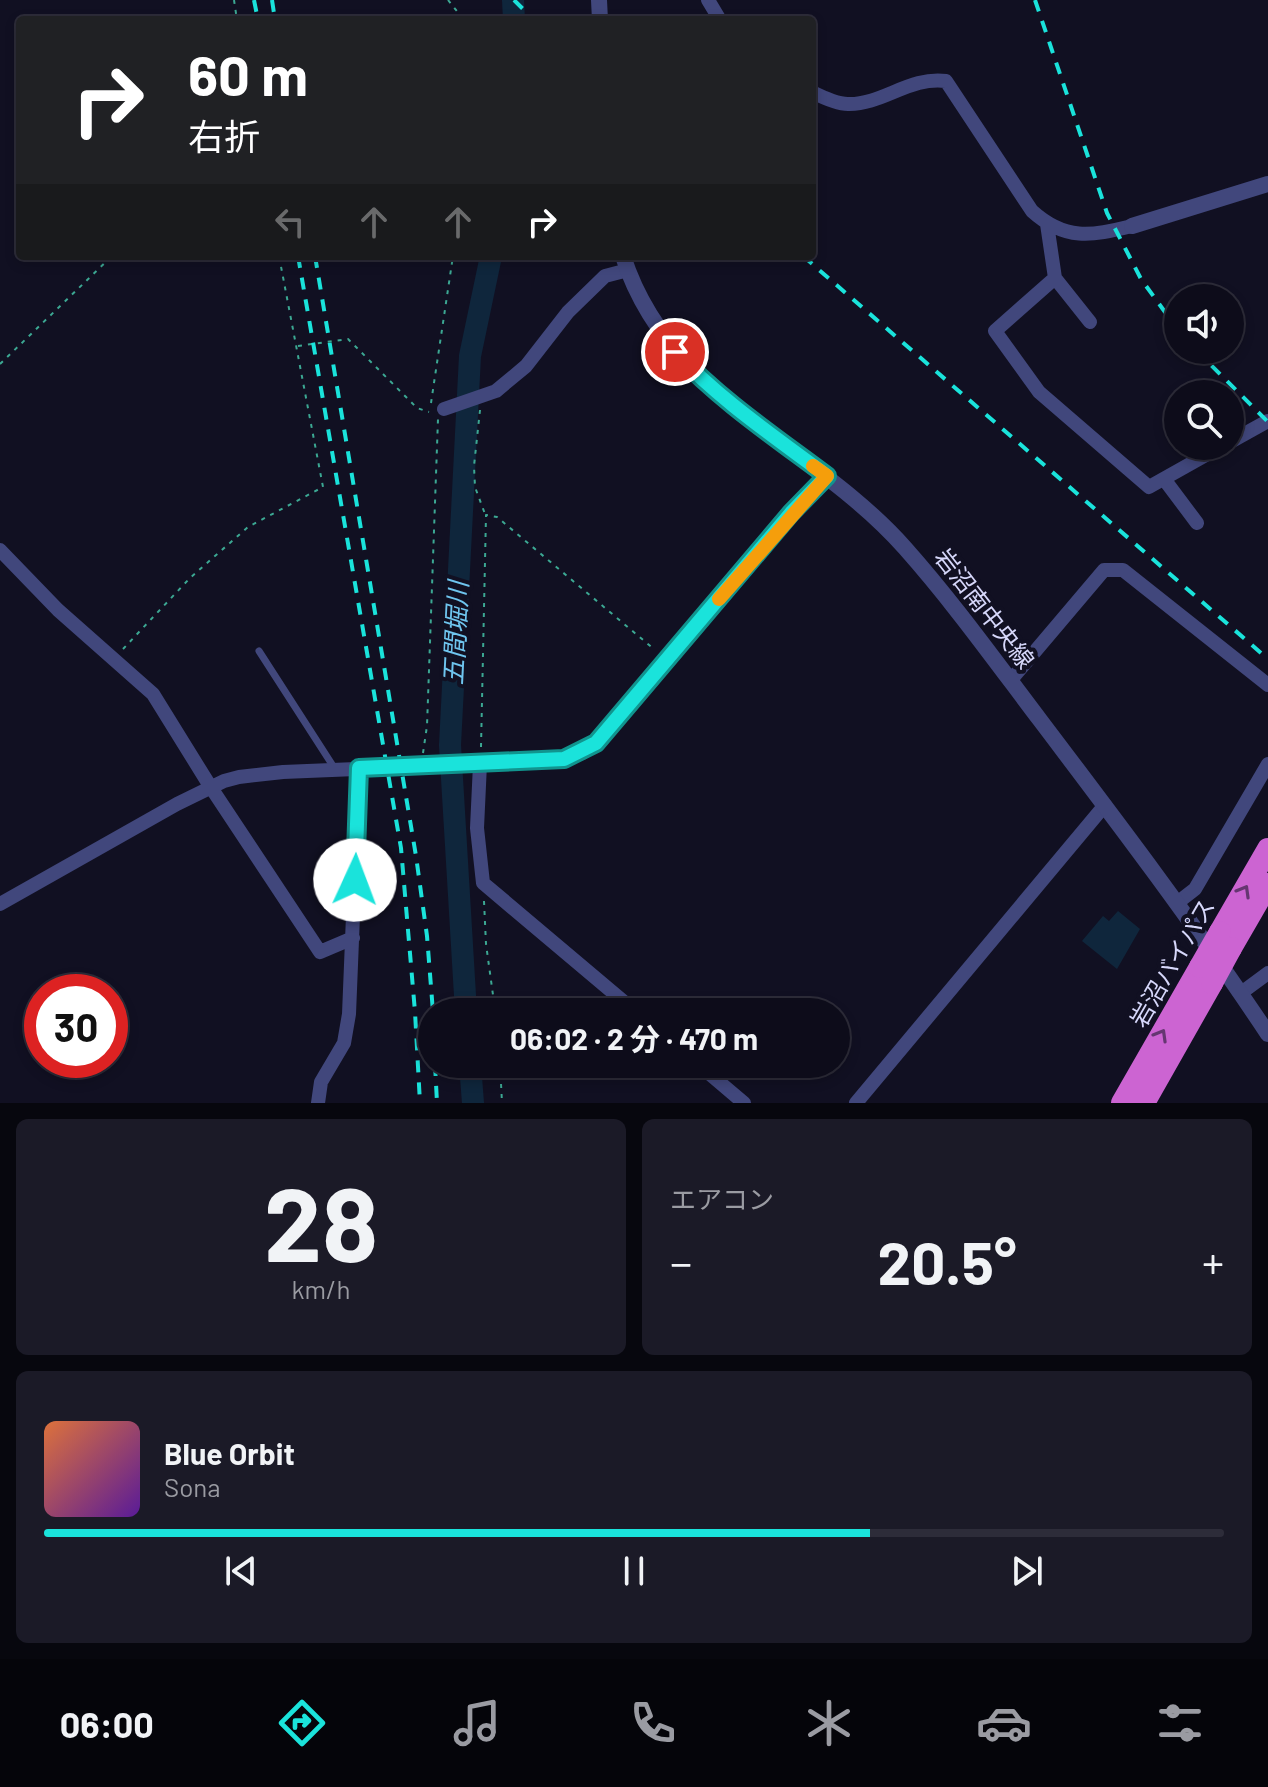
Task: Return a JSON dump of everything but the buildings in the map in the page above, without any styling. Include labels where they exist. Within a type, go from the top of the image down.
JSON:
[{"type":"highway","name":"岩沼バイパス","points":[[1122,1103],[1206,975],[1226,940],[1268,849]]},
{"type":"highway","name":"岩沼バイパス","points":[[1226,940],[1268,884]]},
{"type":"highway","name":"岩沼バイパス","points":[[1144,1103],[1206,975]]},
{"type":"street","points":[[816,93],[845,104],[859,103],[929,79],[946,81],[1032,211],[1064,233],[1088,234],[1132,226],[1268,184]]},
{"type":"street","points":[[1047,224],[1055,278],[1090,322]]},
{"type":"street","points":[[437,410],[496,391],[526,366],[568,312],[605,276],[626,263]]},
{"type":"street","name":"岩沼南中央線","points":[[626,263],[643,304],[659,330],[695,374],[827,476],[902,545],[934,582],[1105,805],[1268,1034]]},
{"type":"street","points":[[1055,278],[995,331],[1039,392],[1149,487],[1197,460]]},
{"type":"street","points":[[1244,434],[1268,421]]},
{"type":"street","points":[[0,904],[210,786],[239,777],[335,769],[564,759],[582,752],[596,743],[791,513],[827,476]]},
{"type":"street","points":[[1164,479],[1197,523]]},
{"type":"street","points":[[0,550],[58,610],[142,682],[162,706],[210,786],[320,952],[353,938]]},
{"type":"street","points":[[1010,681],[1104,570],[1123,570],[1268,685]]},
{"type":"street","points":[[480,764],[477,828],[483,883],[619,998]]},
{"type":"street","points":[[1177,903],[1195,889],[1268,764]]},
{"type":"street","points":[[318,1103],[321,1082],[344,1043],[350,1000],[359,768]]},
{"type":"street","points":[[856,1103],[1105,805]]},
{"type":"street","points":[[1241,993],[1268,973]]},
{"type":"street","points":[[715,1078],[744,1103]]},
{"type":"lane","points":[[259,651],[335,769]]},
{"type":"path","points":[[448,0],[461,16]]},
{"type":"path","points":[[0,364],[108,260]]},
{"type":"path","points":[[112,659],[190,578],[248,527],[323,487],[280,260]]},
{"type":"path","points":[[425,766],[438,445],[435,367],[452,260]]},
{"type":"path","points":[[297,347],[348,339],[417,408],[437,410]]},
{"type":"path","points":[[480,397],[474,466],[475,487],[486,515],[480,764]]},
{"type":"path","points":[[486,515],[497,517],[667,660]]},
{"type":"path","points":[[483,883],[486,944],[495,998]]},
{"type":"path","points":[[501,1078],[502,1103]]},
{"type":"water","points":[[1118,911],[1140,929],[1117,969],[1082,941],[1103,916],[1109,921]]},
{"type":"waterway","name":"五間堀川","points":[[513,0],[514,16]]},
{"type":"waterway","name":"五間堀川","points":[[465,998],[450,745],[470,356],[490,260]]},
{"type":"waterway","name":"五間堀川","points":[[471,1078],[473,1103]]},
{"type":"railway","points":[[254,0],[257,16]]},
{"type":"railway","points":[[272,0],[274,16]]},
{"type":"railway","points":[[514,0],[530,16]]},
{"type":"railway","points":[[1035,0],[1107,213],[1141,279],[1164,311]]},
{"type":"railway","points":[[299,260],[401,848],[420,1103]]},
{"type":"railway","points":[[316,260],[416,856],[432,998]]},
{"type":"railway","points":[[808,260],[1268,659]]},
{"type":"railway","points":[[1210,364],[1268,422]]},
{"type":"railway","points":[[436,1078],[437,1103]]},
{"type":"slow traffic","points":[[719,599],[791,513],[827,476],[813,466]]},
{"type":"route","points":[[355,880],[359,768],[564,759],[582,752],[596,743],[791,513],[827,476],[729,403],[675,352]]}]
